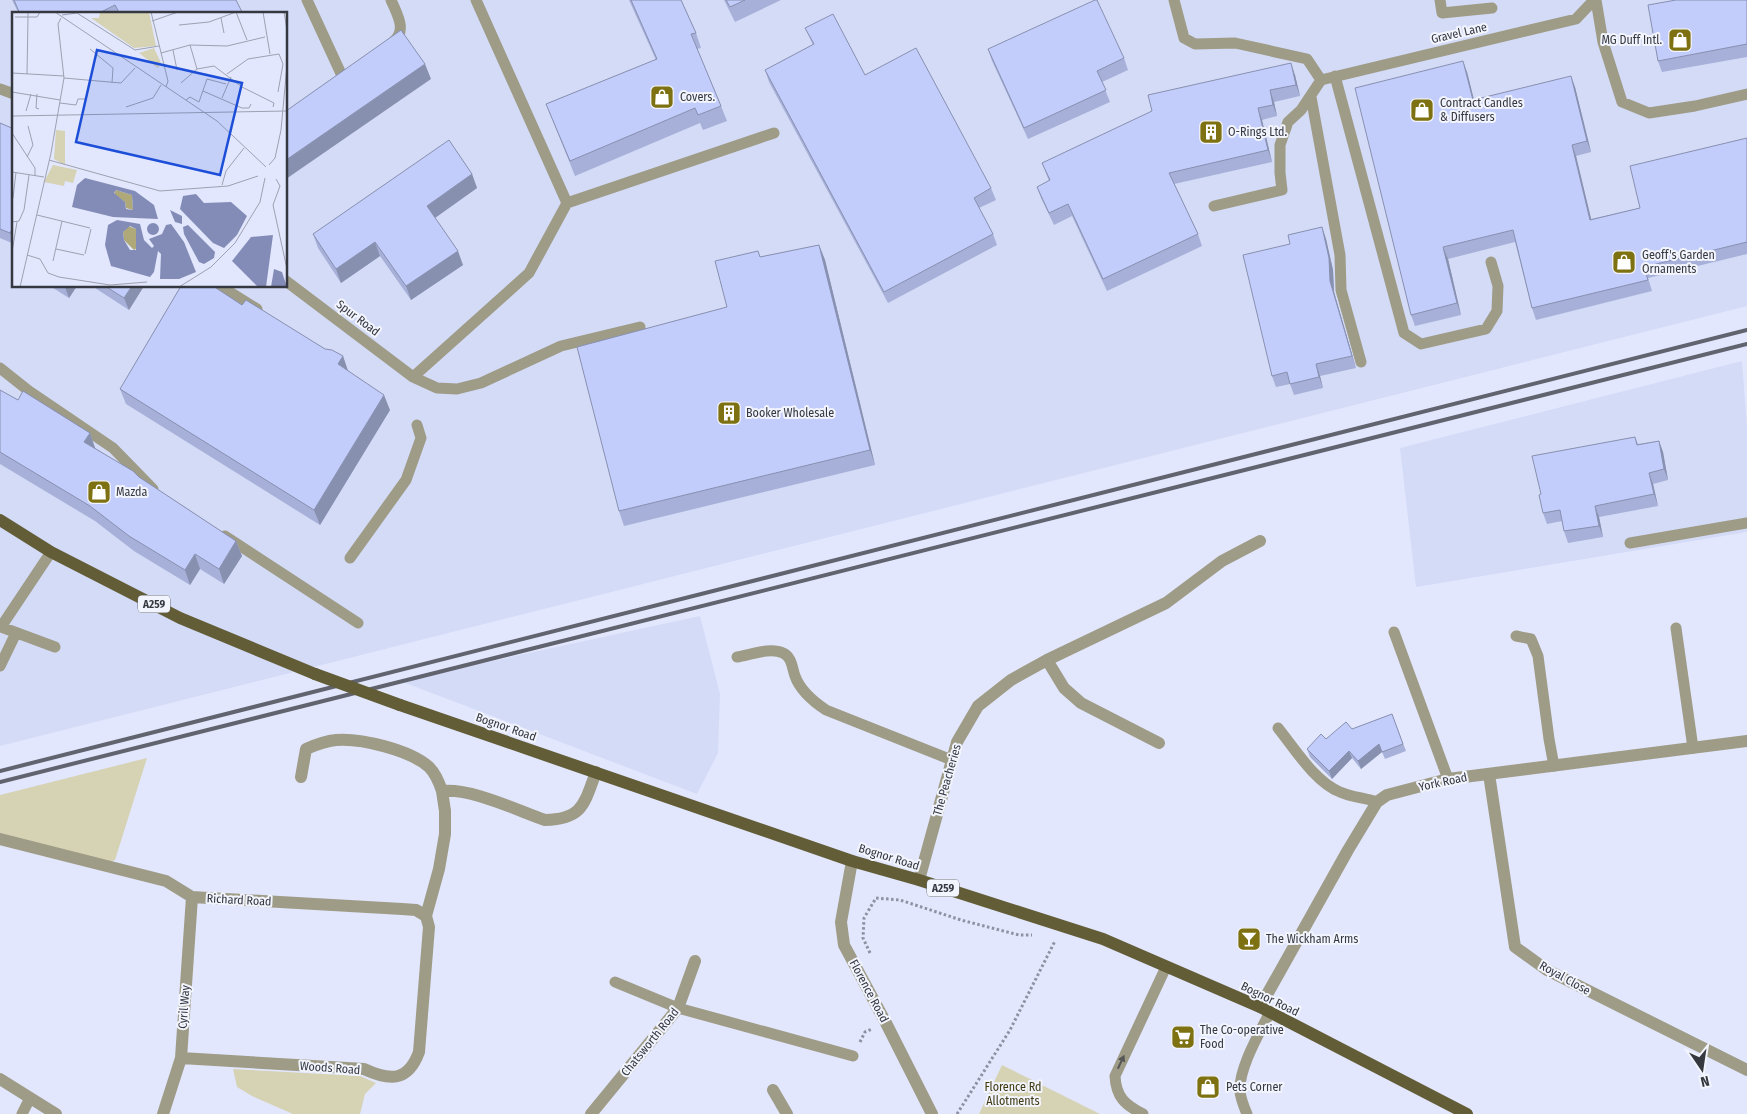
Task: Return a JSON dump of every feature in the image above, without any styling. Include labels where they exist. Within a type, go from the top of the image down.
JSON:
[{"type":"main road","name":"A259","points":[[0,520],[51,552]]},
{"type":"main road","name":"Bognor Road","points":[[51,552],[180,618],[315,674],[852,861],[919,880],[1103,939],[1265,1010],[1467,1114]]},
{"type":"street","name":"The Peacheries","points":[[919,880],[957,742],[978,706],[1011,680],[1047,660],[1166,603],[1222,561],[1260,541]]},
{"type":"street","points":[[1047,660],[1064,688],[1081,703],[1159,743]]},
{"type":"street","points":[[301,777],[306,749],[336,740],[388,748],[420,760],[433,772],[442,791],[445,811],[445,834],[439,869],[426,916]]},
{"type":"street","name":"York Road","points":[[1377,802],[1387,795],[1448,779],[1747,741]]},
{"type":"street","points":[[442,791],[454,790],[476,795],[545,820],[556,820],[576,813],[584,804],[596,772]]},
{"type":"street","name":"Royal Close","points":[[1489,774],[1515,947],[1547,970],[1747,1070]]},
{"type":"street","points":[[1265,1010],[1344,858],[1377,802]]},
{"type":"street","name":"Richard Road","points":[[0,839],[166,881],[192,897],[402,908],[416,910],[426,916]]},
{"type":"street","name":"Florence Road","points":[[852,861],[841,922],[844,945],[932,1114]]},
{"type":"street","name":"Cyril Way","points":[[162,1114],[180,1058],[192,897]]},
{"type":"street","name":"Woods Road","points":[[180,1058],[364,1070],[376,1075],[392,1078],[400,1076],[409,1070],[419,1052],[429,927],[426,916]]},
{"type":"street","name":"Chatsworth Road","points":[[591,1114],[678,1008],[695,961]]},
{"type":"street","points":[[0,1079],[56,1114]]},
{"type":"street","points":[[773,1090],[786,1114]]},
{"type":"lane","points":[[307,0],[343,78]]},
{"type":"lane","points":[[388,46],[399,37],[401,27],[391,0]]},
{"type":"lane","points":[[476,0],[567,203]]},
{"type":"lane","points":[[1174,0],[1184,38],[1195,44],[1235,42],[1306,59],[1322,80],[1301,110],[1288,122],[1280,145],[1282,190],[1214,206]]},
{"type":"lane","points":[[1440,0],[1442,13],[1492,8]]},
{"type":"lane","points":[[1595,0],[1603,42],[1622,102],[1649,113],[1695,106],[1747,94]]},
{"type":"lane","name":"Gravel Lane","points":[[1322,80],[1576,19],[1595,0]]},
{"type":"lane","points":[[1336,76],[1404,333],[1421,344],[1486,329],[1497,311],[1498,286],[1492,262]]},
{"type":"lane","points":[[0,89],[12,93]]},
{"type":"lane","points":[[1311,97],[1340,255],[1342,290],[1361,362]]},
{"type":"lane","points":[[413,377],[529,274],[567,203],[774,133]]},
{"type":"lane","name":"Spur Road","points":[[288,283],[413,377],[436,388],[457,389],[481,383],[561,346],[640,327]]},
{"type":"lane","points":[[223,288],[269,317]]},
{"type":"lane","points":[[0,368],[29,391],[113,448],[149,486],[166,498]]},
{"type":"lane","points":[[350,558],[406,480],[420,438],[418,425]]},
{"type":"lane","points":[[1630,543],[1747,523]]},
{"type":"lane","points":[[216,530],[358,623]]},
{"type":"lane","points":[[51,552],[1,627],[55,647]]},
{"type":"lane","points":[[1676,628],[1693,748]]},
{"type":"lane","points":[[1394,632],[1448,779]]},
{"type":"lane","points":[[0,666],[16,633]]},
{"type":"lane","points":[[1516,636],[1531,639],[1538,656],[1554,766]]},
{"type":"lane","points":[[737,657],[775,651],[784,653],[789,658],[795,678],[817,704],[826,710],[952,760]]},
{"type":"lane","points":[[1278,728],[1325,784],[1340,792],[1377,802]]},
{"type":"lane","points":[[1144,1114],[1128,1106],[1119,1095],[1115,1076],[1166,967]]},
{"type":"lane","points":[[615,982],[678,1008],[853,1056]]},
{"type":"lane","points":[[1247,1114],[1240,1090],[1242,1076],[1265,1010]]},
{"type":"lane","points":[[22,1114],[30,1098]]},
{"type":"path","points":[[871,955],[862,938],[864,918],[876,898],[900,900],[961,920],[1019,935],[1038,935]]},
{"type":"path","points":[[957,1114],[1010,1030],[1061,926]]},
{"type":"path","points":[[853,1056],[865,1032],[886,1023]]},
{"type":"shaded area","points":[[0,0],[1747,0],[1747,306],[0,746]]},
{"type":"shaded area","points":[[1742,361],[1747,427],[1747,532],[1416,587],[1400,448]]},
{"type":"shaded area","points":[[700,616],[720,694],[718,753],[697,794],[400,681]]},
{"type":"green space","points":[[147,758],[115,860],[110,862],[0,834],[0,795]]},
{"type":"green space","name":"Florence Rd Allotments","points":[[1002,1065],[1100,1114],[979,1114]]},
{"type":"green space","points":[[233,1069],[360,1076],[376,1083],[365,1094],[360,1114],[293,1114],[252,1096],[237,1087]]},
{"type":"building","points":[[14,0],[236,0],[242,12],[119,12],[115,5],[101,12],[19,12]]},
{"type":"building","name":"Covers.","points":[[631,0],[681,0],[696,33],[691,34],[721,106],[698,115],[695,108],[570,161],[546,104],[657,59]]},
{"type":"building","points":[[726,0],[745,0],[730,7]]},
{"type":"building","points":[[1097,0],[1124,58],[1097,71],[1106,90],[1024,128],[988,49]]},
{"type":"building","points":[[1676,0],[1747,0],[1747,44],[1658,61],[1648,5]]},
{"type":"building","points":[[833,14],[865,75],[916,48],[991,188],[974,198],[993,234],[884,292],[765,70],[814,44],[805,28]]},
{"type":"building","points":[[401,30],[425,64],[288,159],[288,110]]},
{"type":"building","points":[[1463,61],[1473,100],[1571,76],[1587,141],[1572,145],[1590,220],[1640,208],[1630,166],[1747,138],[1747,242],[1644,267],[1648,280],[1532,308],[1513,230],[1443,247],[1457,303],[1411,315],[1355,88]]},
{"type":"building","points":[[1291,63],[1296,85],[1270,90],[1273,105],[1258,108],[1268,150],[1169,173],[1198,234],[1103,279],[1068,204],[1049,213],[1037,187],[1050,180],[1042,163],[1152,111],[1148,95]]},
{"type":"building","points":[[0,123],[12,128],[12,229],[10,233],[0,229]]},
{"type":"building","points":[[449,140],[472,174],[427,206],[458,251],[406,286],[375,242],[336,269],[313,234]]},
{"type":"building","points":[[1322,227],[1329,258],[1330,281],[1352,356],[1316,364],[1319,377],[1290,384],[1287,372],[1272,376],[1243,255],[1290,244],[1288,235]]},
{"type":"building","name":"Booker Wholesale","points":[[819,245],[870,450],[619,511],[577,347],[727,307],[715,261],[758,251],[760,257]]},
{"type":"building","points":[[108,288],[131,288],[124,298]]},
{"type":"building","points":[[180,288],[216,288],[242,305],[246,300],[325,349],[332,350],[343,356],[338,364],[384,395],[314,510],[120,389]]},
{"type":"building","name":"Mazda","points":[[0,390],[18,400],[23,391],[90,433],[84,442],[133,471],[139,477],[236,541],[219,569],[195,554],[185,570],[129,536],[90,506],[0,452]]},
{"type":"building","points":[[1635,437],[1637,445],[1659,441],[1664,469],[1649,473],[1654,494],[1595,506],[1599,526],[1564,531],[1560,510],[1543,513],[1539,495],[1541,494],[1532,456]]},
{"type":"building","points":[[1392,714],[1403,744],[1382,752],[1379,744],[1358,761],[1349,751],[1329,771],[1307,749],[1321,734],[1326,739],[1346,722],[1352,729]]},
{"type":"railway","points":[[0,771],[1747,330]]},
{"type":"railway","points":[[0,782],[1747,344]]},
{"type":"place","name":"MG Duff Intl.","points":[[1680,40]]},
{"type":"place","name":"Covers.","points":[[662,97]]},
{"type":"place","name":"Contract Candles & Diffusers","points":[[1422,110]]},
{"type":"place","name":"O-Rings Ltd.","points":[[1211,132]]},
{"type":"place","name":"Geoff's Garden Ornaments","points":[[1624,262]]},
{"type":"place","name":"Booker Wholesale","points":[[729,413]]},
{"type":"place","name":"Mazda","points":[[99,492]]},
{"type":"place","name":"The Wickham Arms","points":[[1249,939]]},
{"type":"place","name":"The Co-operative Food","points":[[1183,1037]]},
{"type":"place","name":"Pets Corner","points":[[1208,1087]]}]
